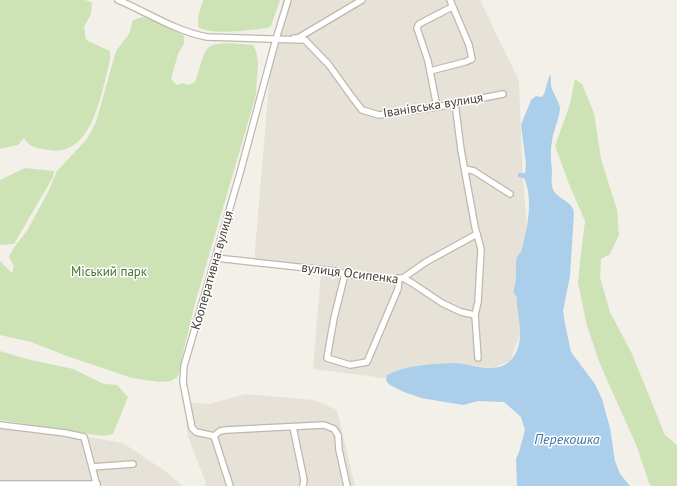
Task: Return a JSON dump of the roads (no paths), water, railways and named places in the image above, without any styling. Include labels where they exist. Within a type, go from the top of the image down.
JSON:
[{"type":"street","name":"Іванівська вулиця","points":[[118,0],[133,3],[191,34],[207,37],[305,40],[329,65],[362,110],[379,115],[437,107],[503,94]]},
{"type":"street","name":"Кооперативна вулиця","points":[[214,436],[196,432],[192,428],[183,382],[184,366],[216,258],[288,0]]},
{"type":"street","points":[[288,39],[298,38],[362,0]]},
{"type":"street","points":[[430,71],[472,59],[469,45],[452,8],[450,0]]},
{"type":"street","points":[[437,107],[428,61],[417,28],[419,24],[452,8]]},
{"type":"street","points":[[455,103],[465,169],[481,249],[478,302],[475,314],[478,358]]},
{"type":"street","points":[[465,169],[474,171],[510,194]]},
{"type":"street","points":[[345,274],[334,318],[327,358],[350,365],[367,362],[398,289],[401,278],[426,262],[477,234]]},
{"type":"street","name":"вулиця Осипенка","points":[[216,258],[335,271],[345,274],[388,280],[401,278],[412,283],[442,303],[461,312],[475,314]]},
{"type":"street","points":[[0,425],[84,437],[97,485],[0,484]]},
{"type":"street","points":[[230,486],[214,436],[220,431],[293,428],[324,425],[334,429],[338,435],[339,450],[348,486]]},
{"type":"street","points":[[293,428],[304,480],[303,486]]},
{"type":"street","points":[[92,467],[133,464]]},
{"type":"water","name":"Перекошка","points":[[550,74],[552,88],[560,108],[551,145],[552,186],[556,194],[570,205],[574,213],[570,276],[563,311],[565,324],[571,352],[595,384],[602,399],[610,428],[615,461],[620,474],[630,486],[517,486],[516,459],[525,430],[521,417],[504,402],[478,401],[463,405],[421,398],[404,392],[390,385],[386,381],[387,375],[402,369],[419,366],[453,363],[483,368],[498,367],[505,365],[515,354],[520,340],[517,298],[514,294],[516,261],[521,252],[525,235],[529,205],[529,195],[524,178],[518,177],[518,173],[525,173],[526,164],[521,125],[531,100],[536,96],[542,97],[544,94]]},
{"type":"park label","name":"Міський парк","points":[[109,271]]}]
